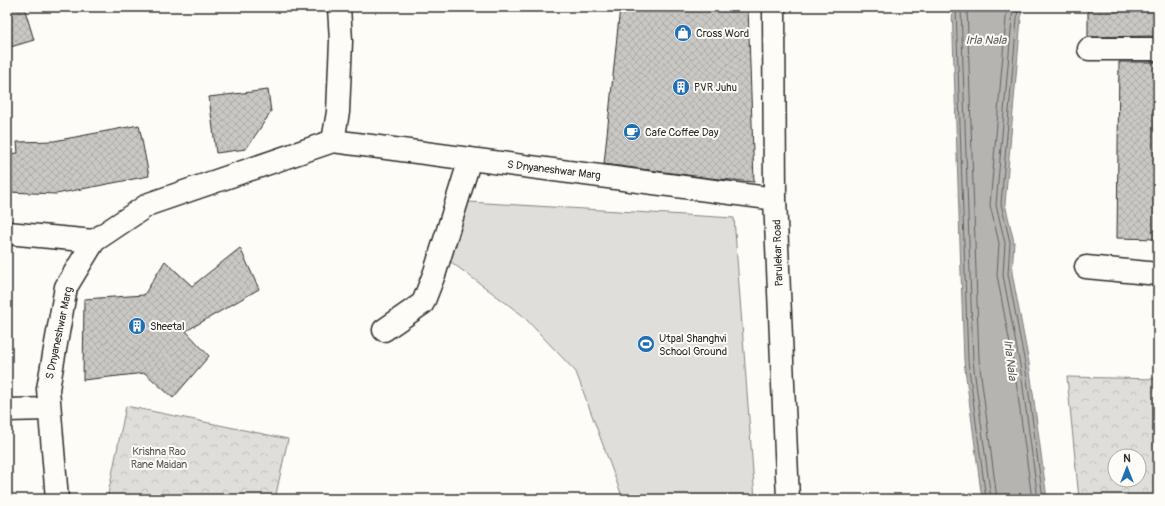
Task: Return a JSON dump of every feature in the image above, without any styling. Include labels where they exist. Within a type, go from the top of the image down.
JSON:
[{"type":"street","points":[[333,141],[338,112],[341,41],[338,7]]},
{"type":"street","name":"Parulekar Road","points":[[774,7],[775,199],[788,499]]},
{"type":"street","points":[[1089,49],[1158,49]]},
{"type":"street","name":"S Dnyaneshwar Marg","points":[[57,499],[48,389],[66,287],[94,241],[149,204],[333,141],[775,199]]},
{"type":"street","points":[[384,330],[423,303],[435,272],[470,159]]},
{"type":"street","points":[[7,233],[94,241]]},
{"type":"street","points":[[1086,267],[1158,274]]},
{"type":"street","points":[[7,410],[50,409]]},
{"type":"green space","name":"Utpal Shanghvi School Ground","points":[[452,201],[734,218],[755,499],[623,499],[576,372],[522,315],[443,256]]},
{"type":"green space","points":[[1067,377],[1158,379],[1158,499],[1079,499]]},
{"type":"green space","name":"Krishna Rao Rane Maidan","points":[[126,406],[288,439],[275,499],[107,499]]},
{"type":"water","name":"Irla Nala","points":[[952,7],[1022,7],[1005,204],[1014,242],[1012,273],[1029,363],[1047,499],[983,499],[981,492],[964,361]]},
{"type":"building","points":[[7,7],[24,7],[34,40],[7,48]]},
{"type":"building","name":"PVR Juhu","points":[[620,7],[748,7],[754,182],[709,178],[604,164]]},
{"type":"building","points":[[1088,7],[1158,7],[1158,36],[1088,37]]},
{"type":"building","points":[[1119,62],[1158,62],[1158,239],[1117,238]]},
{"type":"building","points":[[268,90],[271,112],[246,149],[216,153],[209,97]]},
{"type":"building","points":[[139,125],[149,176],[56,194],[7,192],[7,154],[18,153],[17,142],[54,141]]},
{"type":"building","name":"Sheetal","points":[[240,248],[259,289],[186,331],[209,356],[173,398],[145,373],[83,380],[84,299],[144,295],[165,261],[192,286]]},
{"type":"place","name":"Cross Word","points":[[683,33]]},
{"type":"place","name":"PVR Juhu","points":[[681,87]]},
{"type":"place","name":"Cafe Coffee Day","points":[[632,132]]},
{"type":"place","name":"Sheetal","points":[[137,326]]},
{"type":"place","name":"Utpal Shanghvi School Ground","points":[[646,344]]}]
